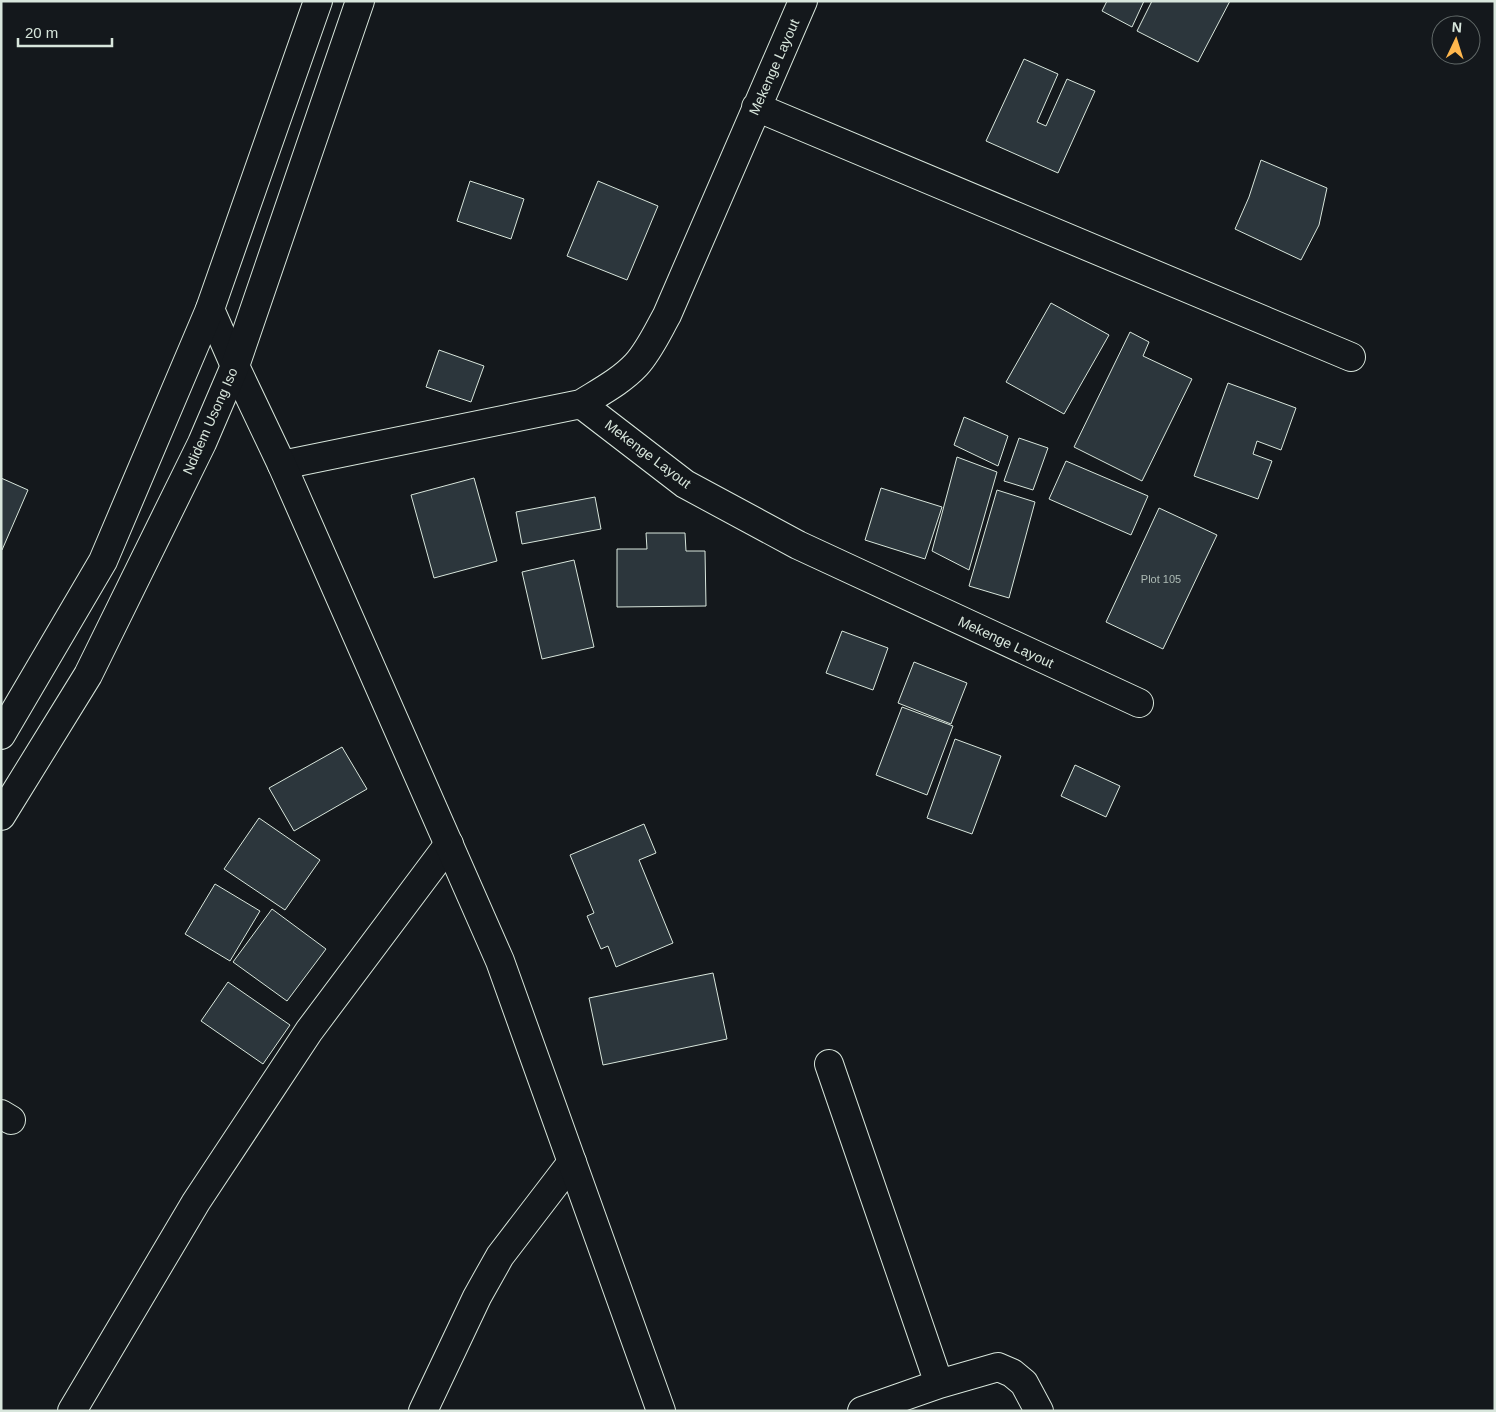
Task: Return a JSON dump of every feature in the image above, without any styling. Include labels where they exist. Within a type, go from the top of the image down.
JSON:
[{"type":"main road","points":[[1,735],[103,561],[210,309],[318,1]]},
{"type":"main road","name":"Ndidem Usong Iso","points":[[1,816],[88,675],[202,443],[235,366],[360,1]]},
{"type":"main road","name":"Mekenge Layout","points":[[802,1],[667,315],[654,339],[637,365],[617,381],[581,404],[685,484],[798,544],[1139,704]]},
{"type":"main road","points":[[756,107],[1351,357]]},
{"type":"main road","points":[[210,309],[282,465],[500,961],[661,1411]]},
{"type":"main road","points":[[282,465],[581,404]]},
{"type":"main road","points":[[72,1411],[196,1202],[287,1064],[314,1024],[449,844]]},
{"type":"main road","points":[[829,1064],[939,1384]]},
{"type":"main road","points":[[424,1411],[477,1297],[500,1256],[572,1162]]},
{"type":"main road","points":[[862,1411],[939,1384],[998,1368],[1012,1373],[1024,1383],[1039,1411]]},
{"type":"building","points":[[1107,1],[1144,1],[1132,27],[1102,11]]},
{"type":"building","points":[[1152,1],[1230,1],[1198,62],[1137,31]]},
{"type":"building","points":[[1024,59],[1058,74],[1037,122],[1046,126],[1067,79],[1095,91],[1058,173],[986,141]]},
{"type":"building","points":[[1261,160],[1327,188],[1319,225],[1301,260],[1235,229],[1249,197]]},
{"type":"building","points":[[470,181],[524,199],[511,239],[457,221]]},
{"type":"building","points":[[598,181],[658,206],[627,280],[567,256]]},
{"type":"building","points":[[1051,303],[1109,335],[1064,414],[1006,382]]},
{"type":"building","points":[[1130,332],[1149,342],[1143,356],[1192,379],[1142,481],[1074,447]]},
{"type":"building","points":[[439,350],[484,366],[471,402],[426,387]]},
{"type":"building","points":[[1228,383],[1296,408],[1281,450],[1257,441],[1253,454],[1272,461],[1258,499],[1194,476]]},
{"type":"building","points":[[964,417],[1008,436],[998,466],[954,445]]},
{"type":"building","points":[[1019,438],[1048,448],[1033,490],[1004,481]]},
{"type":"building","points":[[957,457],[997,472],[969,570],[932,551]]},
{"type":"building","points":[[1066,461],[1148,496],[1131,535],[1049,499]]},
{"type":"building","points":[[1,478],[28,490],[2,550],[1,550]]},
{"type":"building","points":[[474,478],[497,561],[434,578],[411,495]]},
{"type":"building","points":[[881,488],[942,507],[925,559],[865,540]]},
{"type":"building","points":[[997,490],[1035,502],[1009,598],[969,586]]},
{"type":"building","points":[[595,497],[601,529],[522,544],[516,512]]},
{"type":"building","points":[[1159,508],[1217,535],[1163,649],[1106,622]]},
{"type":"building","points":[[646,533],[685,533],[686,551],[705,551],[706,606],[617,607],[617,549],[647,549]]},
{"type":"building","points":[[574,560],[594,647],[542,659],[522,572]]},
{"type":"building","points":[[842,631],[888,648],[873,690],[826,673]]},
{"type":"building","points":[[914,662],[967,683],[951,724],[898,703]]},
{"type":"building","points":[[902,707],[953,726],[927,795],[876,775]]},
{"type":"building","points":[[955,739],[1001,756],[972,834],[927,818]]},
{"type":"building","points":[[342,747],[367,789],[294,831],[269,788]]},
{"type":"building","points":[[1075,765],[1120,786],[1106,817],[1061,796]]},
{"type":"building","points":[[259,818],[320,860],[285,910],[224,869]]},
{"type":"building","points":[[644,824],[656,853],[639,860],[673,943],[616,967],[608,946],[601,949],[587,916],[594,913],[570,855]]},
{"type":"building","points":[[215,884],[260,911],[230,961],[185,934]]},
{"type":"building","points":[[272,909],[326,949],[287,1001],[233,962]]},
{"type":"building","points":[[713,973],[727,1039],[603,1065],[589,998]]},
{"type":"building","points":[[228,982],[290,1025],[263,1064],[201,1021]]}]
